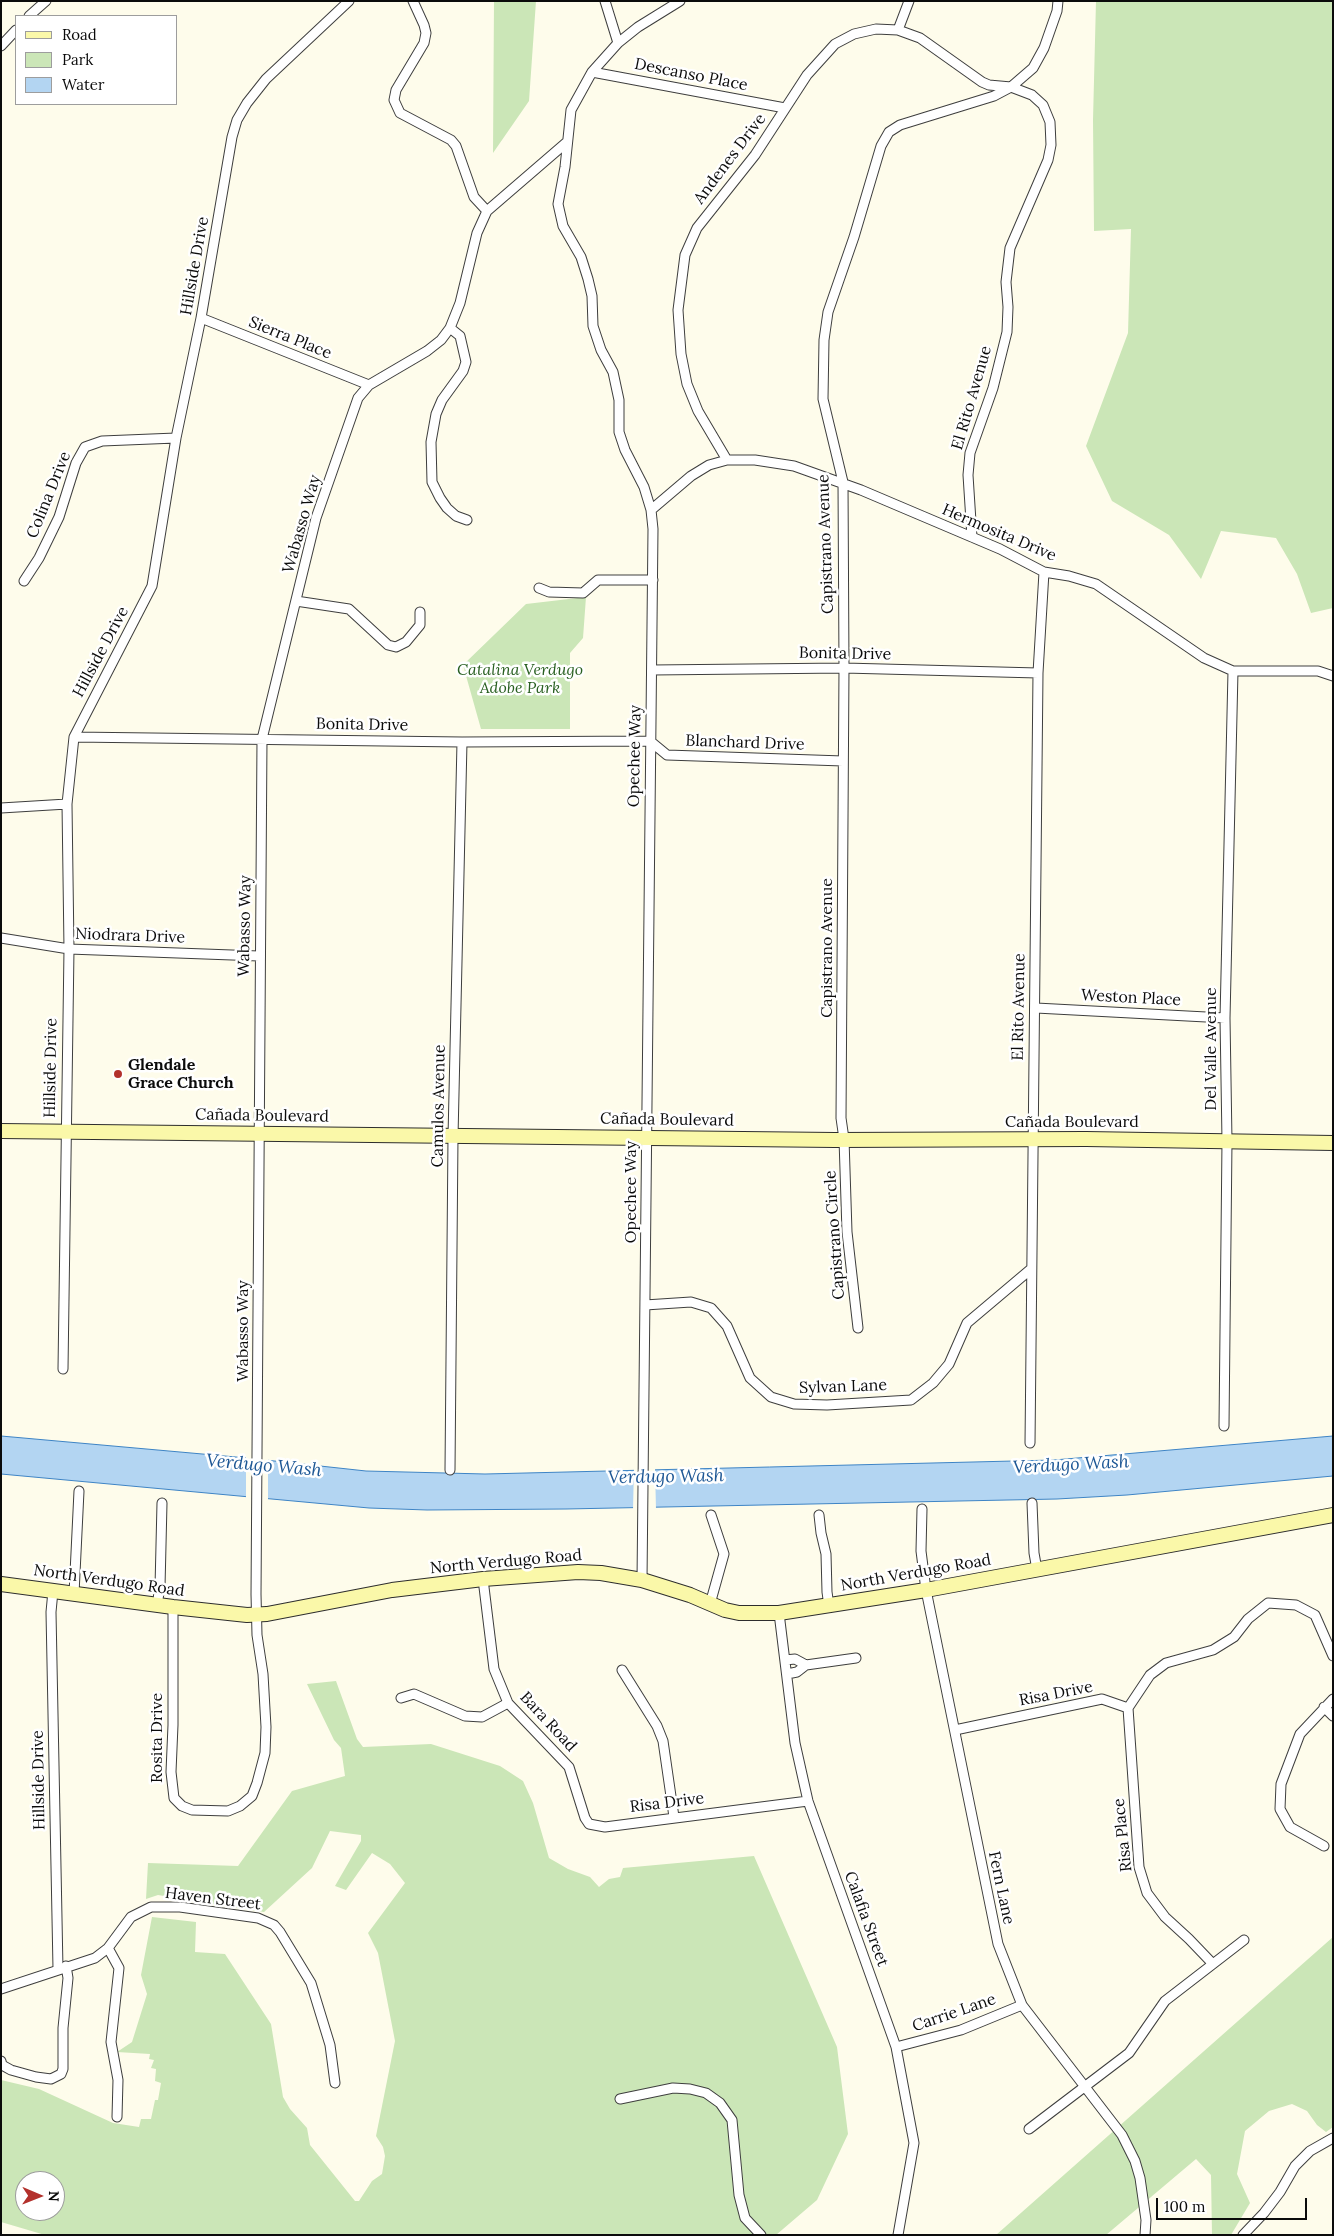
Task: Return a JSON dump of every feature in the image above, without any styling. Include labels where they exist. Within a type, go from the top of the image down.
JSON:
[{"type":"main road","name":"Cañada Boulevard","points":[[1,1131],[453,1137],[1333,1143]]},
{"type":"main road","name":"North Verdugo Road","points":[[1,1584],[236,1615],[256,1614],[392,1590],[483,1579],[578,1572],[601,1573],[642,1580],[739,1613],[779,1613],[926,1590],[1333,1515]]},
{"type":"street","points":[[30,15],[46,1]]},
{"type":"street","name":"Hillside Drive","points":[[63,1368],[69,949],[67,804],[74,737],[152,586],[176,438],[201,318],[232,137],[237,120],[247,103],[266,79],[349,1]]},
{"type":"street","points":[[413,1],[426,33],[424,43],[396,90],[394,100],[400,113],[451,140],[456,146],[474,197],[487,211]]},
{"type":"street","points":[[605,1],[618,44]]},
{"type":"street","name":"Opechee Way","points":[[642,1580],[653,529],[651,510],[644,487],[625,450],[619,432],[619,400],[613,372],[601,350],[593,326],[592,296],[588,279],[580,257],[563,226],[558,204],[565,167],[571,110],[592,72],[638,26],[680,1]]},
{"type":"street","points":[[898,30],[909,1]]},
{"type":"street","name":"Capistrano Avenue","points":[[844,1140],[841,1118],[844,668],[843,482],[823,399],[824,340],[828,312],[854,237],[881,146],[889,132],[900,125],[994,96],[1011,87],[1033,68],[1044,48],[1057,11],[1058,1]]},
{"type":"street","name":"Andenes Drive","points":[[727,460],[698,411],[687,384],[681,354],[678,310],[685,255],[697,228],[755,155],[807,74],[835,44],[854,34],[876,29],[898,30],[920,38],[982,82],[990,85],[1011,87]]},
{"type":"street","points":[[1,46],[15,31]]},
{"type":"street","name":"Descanso Place","points":[[592,72],[785,108]]},
{"type":"street","name":"El Rito Avenue","points":[[972,537],[968,475],[970,453],[993,388],[1007,332],[1008,262],[1019,225],[1037,187],[1051,145],[1050,122],[1043,105],[1032,94],[1011,87]]},
{"type":"street","name":"Wabasso Way","points":[[240,1806],[252,1796],[265,1753],[266,1702],[256,1614],[259,956],[262,739],[316,518],[358,398],[369,385],[427,351],[441,340],[450,328],[460,303],[477,233],[487,211],[567,142]]},
{"type":"street","name":"Sierra Place","points":[[201,318],[369,385]]},
{"type":"street","points":[[450,328],[460,336],[466,362],[463,371],[442,400],[436,414],[431,442],[432,482],[447,508],[456,516],[467,520]]},
{"type":"street","name":"Colina Drive","points":[[24,581],[40,558],[59,517],[76,463],[86,447],[102,441],[176,438]]},
{"type":"street","name":"Hermosita Drive","points":[[651,510],[692,476],[709,466],[727,460],[755,460],[794,466],[843,482],[972,537],[1044,572],[1069,576],[1096,584],[1204,658],[1233,671],[1318,672],[1333,676]]},
{"type":"street","name":"El Rito Avenue","points":[[1030,1442],[1038,673],[1044,572]]},
{"type":"street","points":[[539,588],[549,592],[583,593],[598,580],[652,580]]},
{"type":"street","points":[[296,601],[349,609],[388,645],[396,647],[406,642],[420,624],[420,612]]},
{"type":"street","name":"Bonita Drive","points":[[652,670],[844,668],[1038,673]]},
{"type":"street","name":"Del Valle Avenue","points":[[1224,1426],[1227,1141],[1225,1018],[1233,671]]},
{"type":"street","name":"Bonita Drive","points":[[74,737],[462,742],[650,741]]},
{"type":"street","name":"Blanchard Drive","points":[[650,741],[668,755],[843,761]]},
{"type":"street","name":"Camulos Avenue","points":[[450,1470],[453,1137],[462,742]]},
{"type":"street","points":[[1,808],[67,804]]},
{"type":"street","name":"Niodrara Drive","points":[[1,938],[69,949],[259,956]]},
{"type":"street","name":"Weston Place","points":[[1036,1008],[1225,1018]]},
{"type":"street","name":"Capistrano Circle","points":[[844,1140],[847,1232],[858,1328]]},
{"type":"street","name":"Sylvan Lane","points":[[645,1305],[691,1302],[711,1308],[727,1326],[750,1378],[771,1396],[794,1404],[827,1405],[911,1400],[933,1383],[949,1364],[967,1323],[1031,1269]]},
{"type":"street","points":[[74,1594],[79,1491]]},
{"type":"street","points":[[1032,1503],[1034,1553],[1037,1570]]},
{"type":"street","points":[[157,1605],[160,1587],[162,1504]]},
{"type":"street","name":"Fern Lane","points":[[922,1510],[921,1551],[926,1590],[998,1944],[1022,2004],[1122,2135],[1135,2161],[1140,2178],[1145,2212],[1145,2235]]},
{"type":"street","points":[[710,1604],[724,1554],[711,1515]]},
{"type":"street","points":[[819,1515],[826,1554],[829,1606]]},
{"type":"street","name":"Bara Road","points":[[483,1579],[494,1669],[508,1703],[570,1767],[585,1818],[589,1824]]},
{"type":"street","name":"Hillside Drive","points":[[1,2061],[2,2064],[11,2070],[51,2079],[58,2077],[63,2068],[63,2028],[68,1978],[62,1968],[51,1622],[53,1591]]},
{"type":"street","points":[[1128,1708],[1150,1675],[1166,1663],[1213,1650],[1234,1637],[1248,1619],[1268,1603],[1296,1605],[1315,1615],[1333,1656]]},
{"type":"street","name":"Rosita Drive","points":[[172,1607],[173,1725],[171,1772],[174,1798],[182,1806],[192,1810],[228,1811],[240,1806]]},
{"type":"street","name":"Calafia Street","points":[[779,1613],[795,1743],[808,1801],[896,2047],[914,2143],[898,2235]]},
{"type":"street","points":[[787,1674],[797,1672],[806,1665],[856,1658]]},
{"type":"street","points":[[785,1660],[795,1659],[806,1665]]},
{"type":"street","points":[[622,1670],[657,1726],[663,1741],[674,1818]]},
{"type":"street","points":[[401,1698],[414,1694],[464,1716],[482,1717],[508,1703]]},
{"type":"street","name":"Risa Drive","points":[[955,1730],[1102,1699],[1128,1708]]},
{"type":"street","points":[[1324,1846],[1290,1827],[1280,1809],[1280,1784],[1300,1734],[1333,1699]]},
{"type":"street","name":"Risa Place","points":[[1128,1708],[1139,1866],[1147,1894],[1165,1917],[1212,1963]]},
{"type":"street","points":[[1324,1708],[1333,1716]]},
{"type":"street","name":"Risa Drive","points":[[589,1824],[605,1827],[808,1801]]},
{"type":"street","name":"Haven Street","points":[[1,1989],[95,1958],[108,1948],[131,1917],[140,1911],[160,1906],[258,1918],[274,1925],[294,1952],[313,1990],[330,2044],[335,2083]]},
{"type":"street","points":[[1028,2129],[1129,2053],[1165,2001],[1244,1940]]},
{"type":"street","points":[[108,1948],[119,1968],[110,2042],[118,2080],[118,2117]]},
{"type":"street","name":"Carrie Lane","points":[[896,2047],[960,2030],[1022,2004]]},
{"type":"street","points":[[620,2099],[673,2088],[690,2088],[706,2093],[720,2103],[732,2120],[739,2196],[745,2218],[762,2235]]},
{"type":"street","points":[[1243,2235],[1264,2213],[1280,2192],[1295,2166],[1310,2151],[1333,2138]]},
{"type":"green space","points":[[494,1],[536,1],[529,101],[493,153]]},
{"type":"green space","points":[[1096,1],[1333,1],[1333,608],[1311,613],[1297,574],[1276,538],[1221,531],[1201,579],[1169,535],[1112,501],[1086,446],[1128,333],[1131,229],[1094,231],[1093,120]]},
{"type":"green space","name":"Catalina Verdugo Adobe Park","points":[[586,597],[583,638],[570,653],[570,729],[481,729],[463,665],[526,604]]},
{"type":"green space","points":[[336,1681],[357,1739],[363,1747],[431,1744],[500,1766],[523,1781],[533,1803],[549,1858],[568,1869],[590,1877],[599,1887],[609,1879],[620,1877],[623,1868],[754,1856],[837,2047],[848,2134],[817,2200],[776,2235],[45,2235],[1,2222],[1,2080],[39,2089],[113,2123],[139,2127],[141,2119],[151,2119],[155,2100],[158,2100],[161,2083],[155,2081],[156,2069],[151,2068],[154,2060],[149,2059],[150,2054],[117,2052],[132,2042],[147,1994],[141,1975],[152,1917],[196,1922],[195,1952],[225,1954],[271,2024],[283,2097],[290,2109],[307,2128],[310,2145],[355,2201],[359,2201],[372,2181],[382,2174],[385,2156],[383,2147],[376,2136],[395,2041],[378,1953],[368,1933],[405,1883],[390,1864],[372,1853],[346,1890],[335,1886],[361,1841],[361,1835],[330,1831],[312,1868],[264,1912],[158,1895],[146,1899],[148,1863],[238,1866],[292,1791],[345,1776],[341,1748],[334,1740],[307,1684]]},
{"type":"green space","points":[[1333,1937],[1333,2127],[1326,2132],[1317,2125],[1307,2111],[1292,2104],[1269,2111],[1245,2131],[1237,2174],[1250,2203],[1231,2235],[1212,2235],[1211,2175],[1196,2159],[1106,2235],[996,2235]]},
{"type":"water","name":"Verdugo Wash","points":[[1,1436],[247,1458],[366,1471],[485,1474],[1054,1460],[1333,1436],[1333,1476],[1127,1495],[1057,1499],[427,1510],[369,1508],[1,1474]]},
{"type":"pier","points":[[246,1455],[268,1458],[268,1500],[246,1498]]},
{"type":"pier","points":[[634,1468],[655,1468],[656,1510],[633,1510]]},
{"type":"place","name":"Glendale Grace Church","points":[[118,1074]]}]
